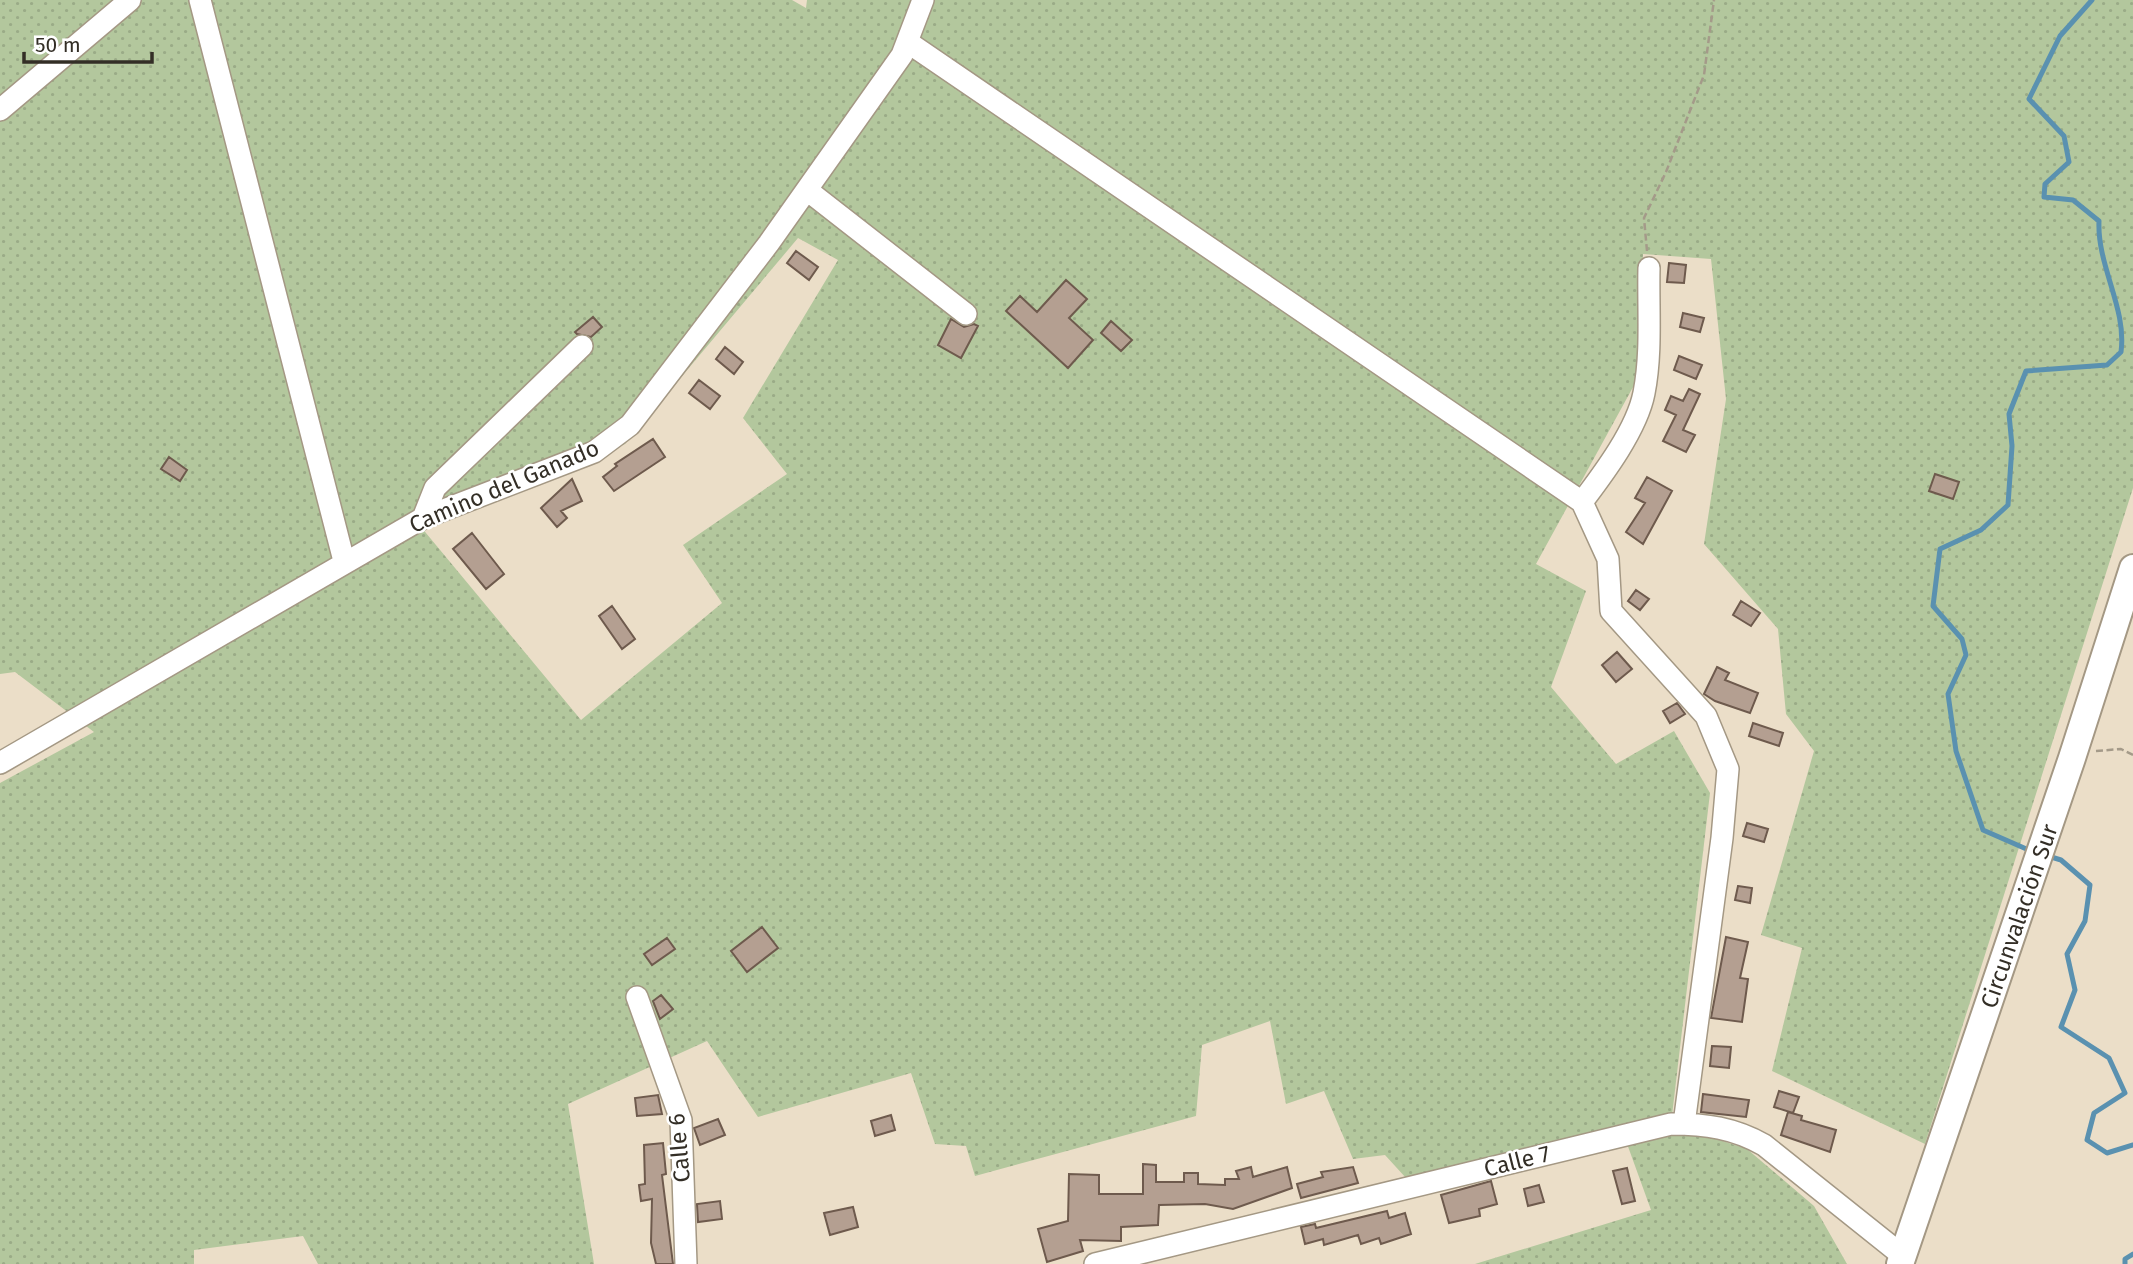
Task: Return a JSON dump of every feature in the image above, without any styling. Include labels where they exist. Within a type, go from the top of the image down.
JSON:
[{"type":"main road","name":"Circunvalación Sur","points":[[1902,1260],[2035,870],[2133,568]]},
{"type":"street","points":[[0,110],[130,0]]},
{"type":"street","points":[[200,0],[344,561]]},
{"type":"street","name":"Camino del Ganado","points":[[0,763],[423,517],[594,452],[630,425],[807,190],[909,43],[923,0]]},
{"type":"street","points":[[909,43],[1582,502],[1608,559],[1611,611],[1706,716],[1728,769],[1722,838],[1684,1124]]},
{"type":"street","points":[[807,190],[966,314]]},
{"type":"street","points":[[1582,502],[1605,472],[1644,396],[1649,357],[1649,268]]},
{"type":"street","points":[[423,517],[435,488],[582,346]]},
{"type":"street","name":"Calle 6","points":[[637,997],[681,1120],[686,1264]]},
{"type":"street","name":"Calle 7","points":[[1095,1264],[1170,1255],[1658,1127],[1684,1124],[1710,1124],[1744,1133],[1764,1145],[1902,1260]]},
{"type":"path","points":[[1649,268],[1643,218],[1667,172],[1704,75],[1714,0]]},
{"type":"path","points":[[2072,758],[2102,750],[2121,749],[2133,755]]},
{"type":"green space","points":[[0,0],[792,0],[806,8],[807,0],[2133,0],[2133,488],[1925,1144],[1772,1071],[1802,948],[1761,935],[1814,751],[1786,714],[1778,629],[1704,544],[1726,399],[1711,259],[1643,254],[1638,378],[1536,564],[1586,591],[1551,687],[1616,764],[1674,731],[1710,793],[1671,1124],[1747,1149],[1814,1206],[1847,1264],[1475,1264],[1651,1210],[1626,1141],[1406,1178],[1385,1155],[1353,1159],[1324,1091],[1286,1104],[1270,1021],[1202,1045],[1196,1116],[975,1176],[966,1146],[935,1144],[911,1073],[758,1117],[707,1041],[568,1104],[594,1264],[318,1264],[303,1236],[194,1250],[194,1264],[0,1264],[0,783],[94,732],[15,672],[0,674]],"holes":[[[798,238],[838,260],[743,418],[787,474],[683,545],[722,603],[581,720],[421,527],[509,494],[625,444]]]},
{"type":"building","points":[[796,251],[818,267],[809,280],[787,263]]},
{"type":"building","points":[[1669,263],[1686,265],[1684,283],[1667,282]]},
{"type":"building","points":[[1066,280],[1087,299],[1069,318],[1093,340],[1068,368],[1006,311],[1020,296],[1037,312]]},
{"type":"building","points":[[1683,313],[1704,318],[1700,332],[1680,327]]},
{"type":"building","points":[[593,317],[602,327],[591,337],[575,332]]},
{"type":"building","points":[[951,319],[964,327],[974,324],[978,326],[961,358],[938,345]]},
{"type":"building","points":[[1111,321],[1132,340],[1121,351],[1101,333]]},
{"type":"building","points":[[725,347],[743,362],[734,374],[716,359]]},
{"type":"building","points":[[1679,356],[1702,365],[1696,379],[1674,370]]},
{"type":"building","points":[[699,380],[720,396],[710,409],[689,393]]},
{"type":"building","points":[[1689,389],[1700,394],[1683,430],[1695,435],[1686,452],[1663,441],[1676,415],[1665,410],[1671,396],[1683,401]]},
{"type":"building","points":[[653,439],[665,457],[614,491],[603,477],[617,466],[615,464]]},
{"type":"building","points":[[169,457],[187,470],[180,481],[161,469]]},
{"type":"building","points":[[1935,474],[1959,482],[1953,499],[1929,491]]},
{"type":"building","points":[[1647,477],[1672,491],[1643,544],[1626,532],[1645,503],[1635,498]]},
{"type":"building","points":[[572,479],[582,501],[561,511],[567,518],[557,527],[541,508]]},
{"type":"building","points":[[472,533],[504,574],[486,589],[453,549]]},
{"type":"building","points":[[1636,590],[1649,599],[1640,610],[1628,601]]},
{"type":"building","points":[[1741,601],[1760,613],[1751,626],[1733,615]]},
{"type":"building","points":[[612,606],[635,639],[622,649],[599,616]]},
{"type":"building","points":[[1617,652],[1632,669],[1616,682],[1602,665]]},
{"type":"building","points":[[1717,667],[1729,673],[1725,680],[1758,693],[1750,713],[1715,701],[1704,694]]},
{"type":"building","points":[[1677,703],[1685,714],[1670,723],[1663,711]]},
{"type":"building","points":[[1753,723],[1783,733],[1779,746],[1749,736]]},
{"type":"building","points":[[1747,823],[1768,829],[1764,842],[1743,836]]},
{"type":"building","points":[[1738,886],[1752,888],[1750,903],[1735,900]]},
{"type":"building","points":[[762,927],[778,948],[747,972],[731,951]]},
{"type":"building","points":[[1726,937],[1748,942],[1740,978],[1748,979],[1742,1022],[1711,1018]]},
{"type":"building","points":[[667,938],[675,949],[652,965],[644,954]]},
{"type":"building","points":[[661,995],[673,1009],[660,1019],[653,1001]]},
{"type":"building","points":[[1712,1046],[1731,1047],[1729,1068],[1710,1066]]},
{"type":"building","points":[[1779,1091],[1799,1097],[1793,1113],[1774,1107]]},
{"type":"building","points":[[1703,1094],[1749,1100],[1746,1117],[1701,1112]]},
{"type":"building","points":[[658,1095],[662,1114],[637,1116],[635,1098]]},
{"type":"building","points":[[1788,1112],[1802,1116],[1801,1120],[1836,1130],[1830,1152],[1781,1135]]},
{"type":"building","points":[[891,1115],[895,1130],[875,1136],[871,1121]]},
{"type":"building","points":[[718,1119],[725,1135],[700,1145],[694,1128]]},
{"type":"building","points":[[663,1143],[666,1174],[662,1175],[673,1264],[656,1264],[651,1243],[652,1199],[641,1201],[639,1185],[645,1184],[644,1145]]},
{"type":"building","points":[[1143,1164],[1156,1165],[1156,1182],[1184,1182],[1184,1173],[1198,1173],[1198,1184],[1225,1185],[1225,1179],[1239,1179],[1236,1171],[1251,1167],[1253,1177],[1287,1167],[1292,1188],[1233,1209],[1205,1204],[1159,1205],[1158,1225],[1121,1227],[1121,1241],[1080,1240],[1083,1251],[1047,1262],[1038,1229],[1068,1221],[1069,1174],[1099,1175],[1099,1194],[1143,1194]]},
{"type":"building","points":[[1353,1167],[1358,1183],[1301,1198],[1297,1184],[1323,1177],[1321,1172]]},
{"type":"building","points":[[1627,1168],[1635,1201],[1622,1204],[1613,1171]]},
{"type":"building","points":[[1491,1181],[1497,1204],[1479,1209],[1480,1216],[1449,1223],[1441,1195]]},
{"type":"building","points":[[1539,1185],[1544,1202],[1528,1206],[1524,1189]]},
{"type":"building","points":[[720,1201],[722,1219],[698,1222],[697,1204]]},
{"type":"building","points":[[853,1207],[858,1227],[830,1235],[824,1213]]},
{"type":"building","points":[[1387,1211],[1389,1218],[1405,1213],[1411,1234],[1381,1244],[1379,1238],[1361,1244],[1358,1235],[1324,1245],[1323,1239],[1305,1244],[1301,1227],[1315,1224],[1316,1228]]},
{"type":"waterway","points":[[2031,851],[1983,830],[1956,751],[1948,694],[1966,655],[1962,639],[1933,606],[1940,549],[1981,530],[2008,505],[2012,446],[2009,414],[2026,371],[2107,365],[2121,352],[2120,319],[2102,254],[2099,221],[2073,200],[2044,197],[2045,184],[2069,162],[2064,136],[2029,99],[2060,36],[2092,0]]},
{"type":"waterway","points":[[2048,856],[2061,860],[2090,885],[2085,921],[2067,954],[2075,990],[2061,1027],[2109,1058],[2125,1093],[2094,1113],[2087,1140],[2107,1153],[2133,1145]]},
{"type":"waterway","points":[[2125,1264],[2125,1259],[2133,1254]]}]
